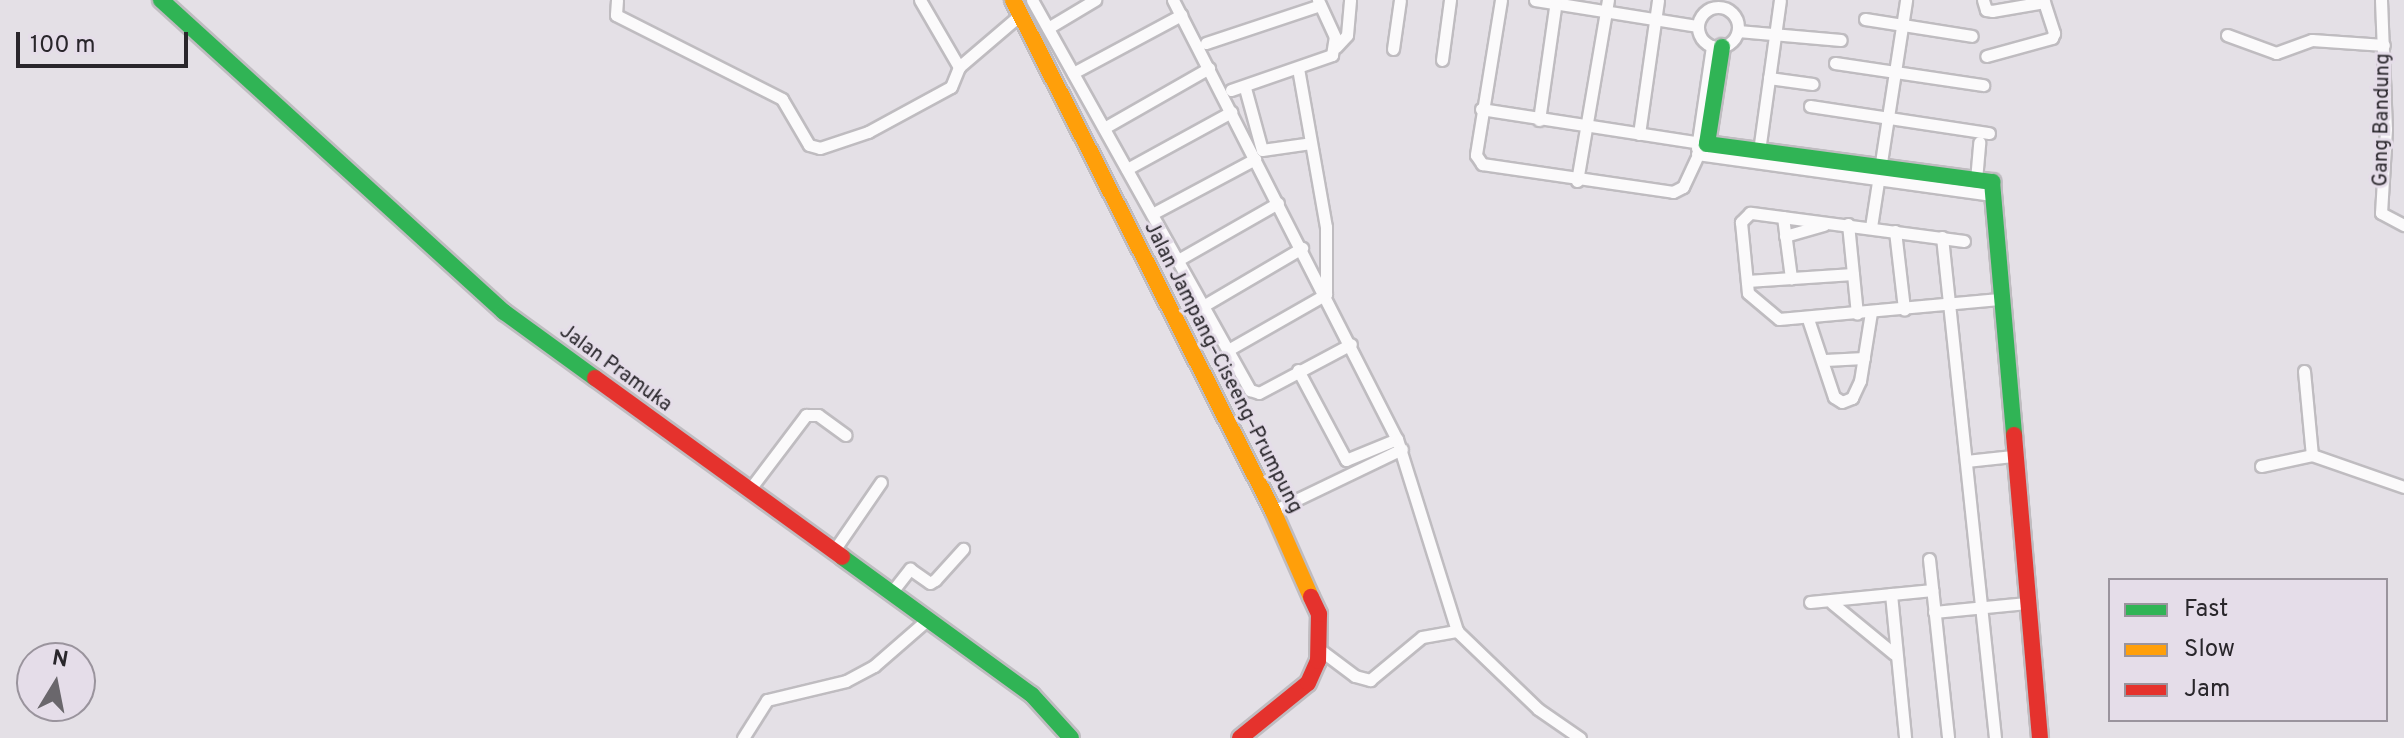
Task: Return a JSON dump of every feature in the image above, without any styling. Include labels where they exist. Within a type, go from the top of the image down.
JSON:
[{"type":"street","name":"Jalan Pramuka","points":[[161,0],[504,312],[835,549],[1051,711],[1071,738]]},
{"type":"street","points":[[617,0],[616,15],[782,99],[814,148],[868,132],[951,87],[959,67],[1017,7]]},
{"type":"street","points":[[920,0],[959,67]]},
{"type":"street","points":[[1032,0],[1254,393],[1351,344]]},
{"type":"street","points":[[1048,28],[1095,0]]},
{"type":"street","points":[[1173,0],[1326,294],[1399,444],[1457,631],[1538,709],[1580,738]]},
{"type":"street","points":[[1231,90],[1245,88],[1332,55],[1347,35],[1350,0]]},
{"type":"street","points":[[1393,49],[1400,0]]},
{"type":"street","points":[[1442,60],[1450,0]]},
{"type":"street","points":[[1501,0],[1476,155],[1482,164],[1577,181],[1673,192],[1683,187],[1700,151],[1717,46],[1738,31],[1775,31],[1841,40]]},
{"type":"street","points":[[1535,0],[1607,5],[1698,26],[1717,46]]},
{"type":"street","points":[[1639,134],[1658,0]]},
{"type":"street","points":[[1759,151],[1780,0]]},
{"type":"street","points":[[1871,227],[1906,0]]},
{"type":"street","points":[[1983,0],[1986,10],[1992,11],[2044,2],[2054,33],[2052,38],[1986,56]]},
{"type":"street","name":"Gang Bandung","points":[[2381,0],[2384,45],[2381,213],[2404,225]]},
{"type":"street","points":[[1539,120],[1556,2]]},
{"type":"street","points":[[1206,43],[1319,3],[1336,47]]},
{"type":"street","points":[[1698,26],[1705,12],[1724,4],[1738,31]]},
{"type":"street","points":[[1577,181],[1607,5]]},
{"type":"street","name":"Jalan Jampang–Ciseeng–Prumpung","points":[[1017,7],[1273,511],[1312,595],[1319,649],[1308,683],[1240,738]]},
{"type":"street","points":[[1073,73],[1181,15]]},
{"type":"street","points":[[1865,19],[1972,36]]},
{"type":"street","points":[[2227,35],[2276,53],[2312,40],[2384,45]]},
{"type":"street","points":[[1835,63],[1983,85]]},
{"type":"street","points":[[1104,128],[1209,68]]},
{"type":"street","points":[[1298,68],[1326,227],[1326,294]]},
{"type":"street","points":[[1769,78],[1813,84]]},
{"type":"street","points":[[1245,88],[1262,150],[1311,143]]},
{"type":"street","points":[[1810,106],[1989,133]]},
{"type":"street","points":[[1481,109],[1639,134],[1700,151],[1879,173],[1991,182],[2040,738]]},
{"type":"street","points":[[1127,169],[1231,112]]},
{"type":"street","points":[[1976,180],[1979,142]]},
{"type":"street","points":[[1700,151],[1759,151],[1992,195]]},
{"type":"street","points":[[1152,214],[1255,159]]},
{"type":"street","points":[[1178,260],[1278,203]]},
{"type":"street","points":[[1964,241],[1750,213],[1742,218],[1747,281],[1752,301],[1779,319],[1808,319],[1999,299]]},
{"type":"street","points":[[1783,217],[1791,278]]},
{"type":"street","points":[[1785,236],[1831,222]]},
{"type":"street","points":[[1848,224],[1857,314]]},
{"type":"street","points":[[1895,231],[1904,309]]},
{"type":"street","points":[[1942,237],[1995,738]]},
{"type":"street","points":[[1203,306],[1302,248]]},
{"type":"street","points":[[1747,281],[1853,274]]},
{"type":"street","points":[[1228,350],[1326,294]]},
{"type":"street","points":[[1808,319],[1825,360],[1834,397],[1842,402],[1852,398],[1860,381],[1871,312]]},
{"type":"street","points":[[1825,360],[1864,358]]},
{"type":"street","points":[[1298,370],[1346,460],[1399,444]]},
{"type":"street","points":[[2304,371],[2312,455]]},
{"type":"street","points":[[750,489],[806,415],[818,415],[846,435]]},
{"type":"street","points":[[1273,511],[1399,444]]},
{"type":"street","points":[[2261,466],[2312,455],[2404,487]]},
{"type":"street","points":[[1966,461],[2013,456]]},
{"type":"street","points":[[835,549],[881,482]]},
{"type":"street","points":[[891,593],[910,569],[930,583],[935,580],[963,549]]},
{"type":"street","points":[[1929,559],[1948,738]]},
{"type":"street","points":[[1810,602],[1832,603],[1932,590]]},
{"type":"street","points":[[1891,594],[1894,654],[1905,738]]},
{"type":"street","points":[[1832,603],[1894,654]]},
{"type":"street","points":[[1934,612],[2027,603]]},
{"type":"street","points":[[743,738],[767,700],[846,681],[874,666],[928,619]]},
{"type":"street","points":[[1319,649],[1355,676],[1370,680],[1422,637],[1457,631]]},
{"type":"traffic: fast","points":[[161,0],[504,312],[595,378]]},
{"type":"traffic: fast","points":[[1722,47],[1707,144],[1992,182],[2014,435]]},
{"type":"traffic: fast","points":[[842,557],[1032,695],[1071,738]]},
{"type":"traffic: slow","points":[[1013,0],[1273,511],[1311,597]]},
{"type":"traffic: jam","points":[[595,378],[842,557]]},
{"type":"traffic: jam","points":[[2014,435],[2040,738]]},
{"type":"traffic: jam","points":[[1240,738],[1308,683],[1318,661],[1319,614],[1311,597]]}]
